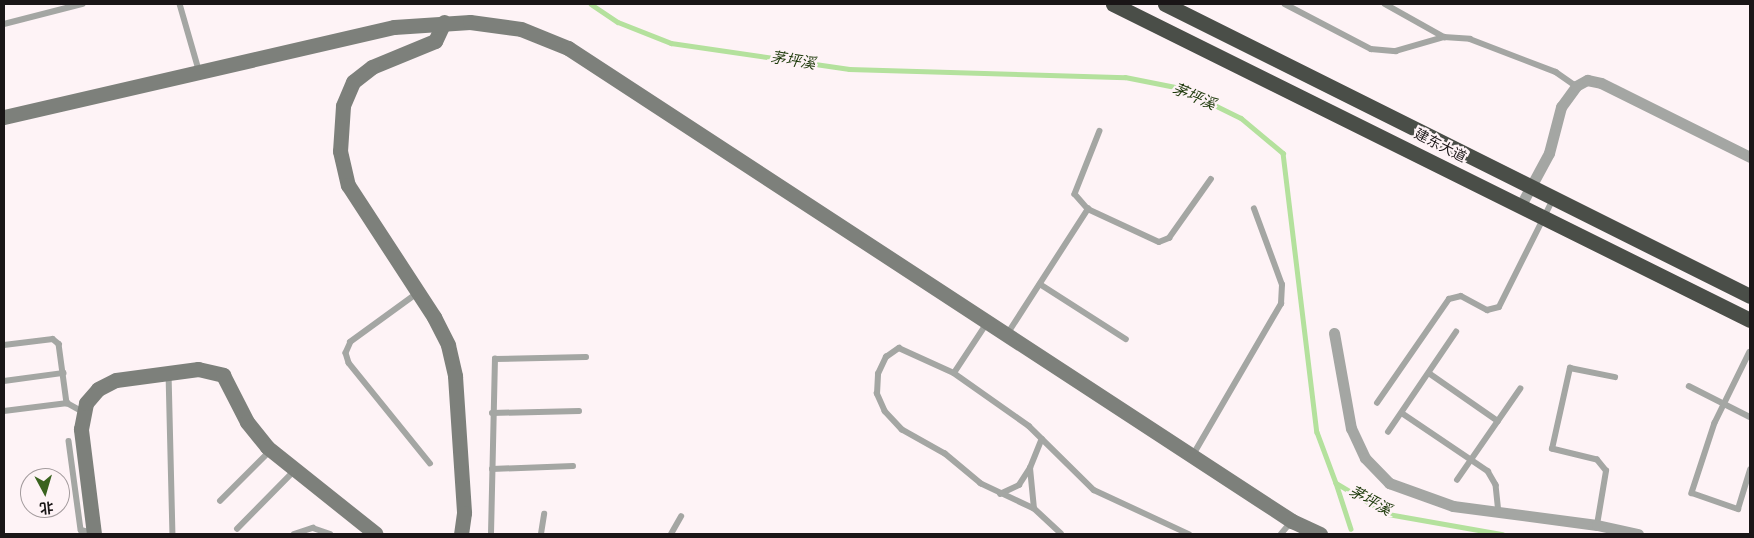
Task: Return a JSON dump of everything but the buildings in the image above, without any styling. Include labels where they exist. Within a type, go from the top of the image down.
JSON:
[{"type":"highway","name":"建东大道","points":[[1113,4],[1750,320]]},
{"type":"highway","name":"建东大道","points":[[1165,4],[1750,296]]},
{"type":"main road","points":[[444,22],[435,41],[424,48],[358,76],[348,89],[341,115],[340,151],[344,178],[442,331],[452,361],[464,513],[461,534]]},
{"type":"main road","points":[[4,117],[394,27],[444,22],[521,29],[568,48],[1292,521],[1320,534]]},
{"type":"main road","points":[[94,534],[81,429],[83,412],[91,396],[106,383],[169,371],[205,369],[223,375],[247,422],[270,450],[294,471],[376,534]]},
{"type":"street","points":[[1521,205],[1555,136],[1561,107],[1576,86],[1587,80],[1601,83],[1750,157]]},
{"type":"street","points":[[1334,333],[1351,428],[1376,472],[1389,483],[1419,497],[1499,512],[1597,525],[1638,534]]},
{"type":"lane","points":[[4,24],[82,4]]},
{"type":"lane","points":[[180,4],[199,72]]},
{"type":"lane","points":[[1285,4],[1371,49],[1396,51],[1444,38]]},
{"type":"lane","points":[[1385,4],[1444,38],[1497,47],[1556,72],[1576,86]]},
{"type":"lane","points":[[1100,131],[1075,194],[1088,208],[1159,242],[1169,238],[1211,179]]},
{"type":"lane","points":[[1377,403],[1449,299],[1461,296],[1487,310],[1499,307],[1554,197]]},
{"type":"lane","points":[[1007,334],[1088,208]]},
{"type":"lane","points":[[1192,456],[1281,304],[1282,285],[1254,209]]},
{"type":"lane","points":[[1040,284],[1126,339]]},
{"type":"lane","points":[[419,293],[351,342],[346,353],[349,363],[430,463]]},
{"type":"lane","points":[[954,373],[987,322]]},
{"type":"lane","points":[[1388,432],[1456,332]]},
{"type":"lane","points":[[4,345],[53,339],[59,344],[67,403]]},
{"type":"lane","points":[[1062,534],[1034,509],[1000,494],[902,430],[885,412],[877,394],[878,374],[886,357],[899,348],[954,373],[1042,438],[1094,490],[1189,534]]},
{"type":"lane","points":[[1750,352],[1724,404],[1692,494],[1738,509],[1750,470]]},
{"type":"lane","points":[[492,534],[492,413],[495,359],[586,357]]},
{"type":"lane","points":[[1597,525],[1606,471],[1597,460],[1552,449],[1570,368],[1615,377]]},
{"type":"lane","points":[[169,371],[173,534]]},
{"type":"lane","points":[[4,381],[63,373]]},
{"type":"lane","points":[[1429,373],[1498,421]]},
{"type":"lane","points":[[1689,386],[1750,417]]},
{"type":"lane","points":[[1457,480],[1520,389]]},
{"type":"lane","points":[[4,411],[67,403],[83,412]]},
{"type":"lane","points":[[492,413],[579,411]]},
{"type":"lane","points":[[1402,413],[1493,477],[1499,512]]},
{"type":"lane","points":[[1000,494],[1018,485],[1030,468],[1042,438]]},
{"type":"lane","points":[[69,441],[81,530],[94,534]]},
{"type":"lane","points":[[220,501],[270,450]]},
{"type":"lane","points":[[492,469],[573,466]]},
{"type":"lane","points":[[1030,468],[1034,509]]},
{"type":"lane","points":[[237,529],[294,471]]},
{"type":"lane","points":[[541,534],[544,514]]},
{"type":"lane","points":[[671,534],[681,517]]},
{"type":"lane","points":[[1281,534],[1292,521]]},
{"type":"lane","points":[[294,534],[313,528],[330,534]]},
{"type":"waterway","name":"茅坪溪","points":[[591,4],[618,22],[671,43],[849,69],[1125,77],[1180,88],[1241,118],[1283,153],[1317,432],[1336,483],[1388,514],[1502,534]]},
{"type":"waterway","points":[[1336,483],[1351,529]]}]
